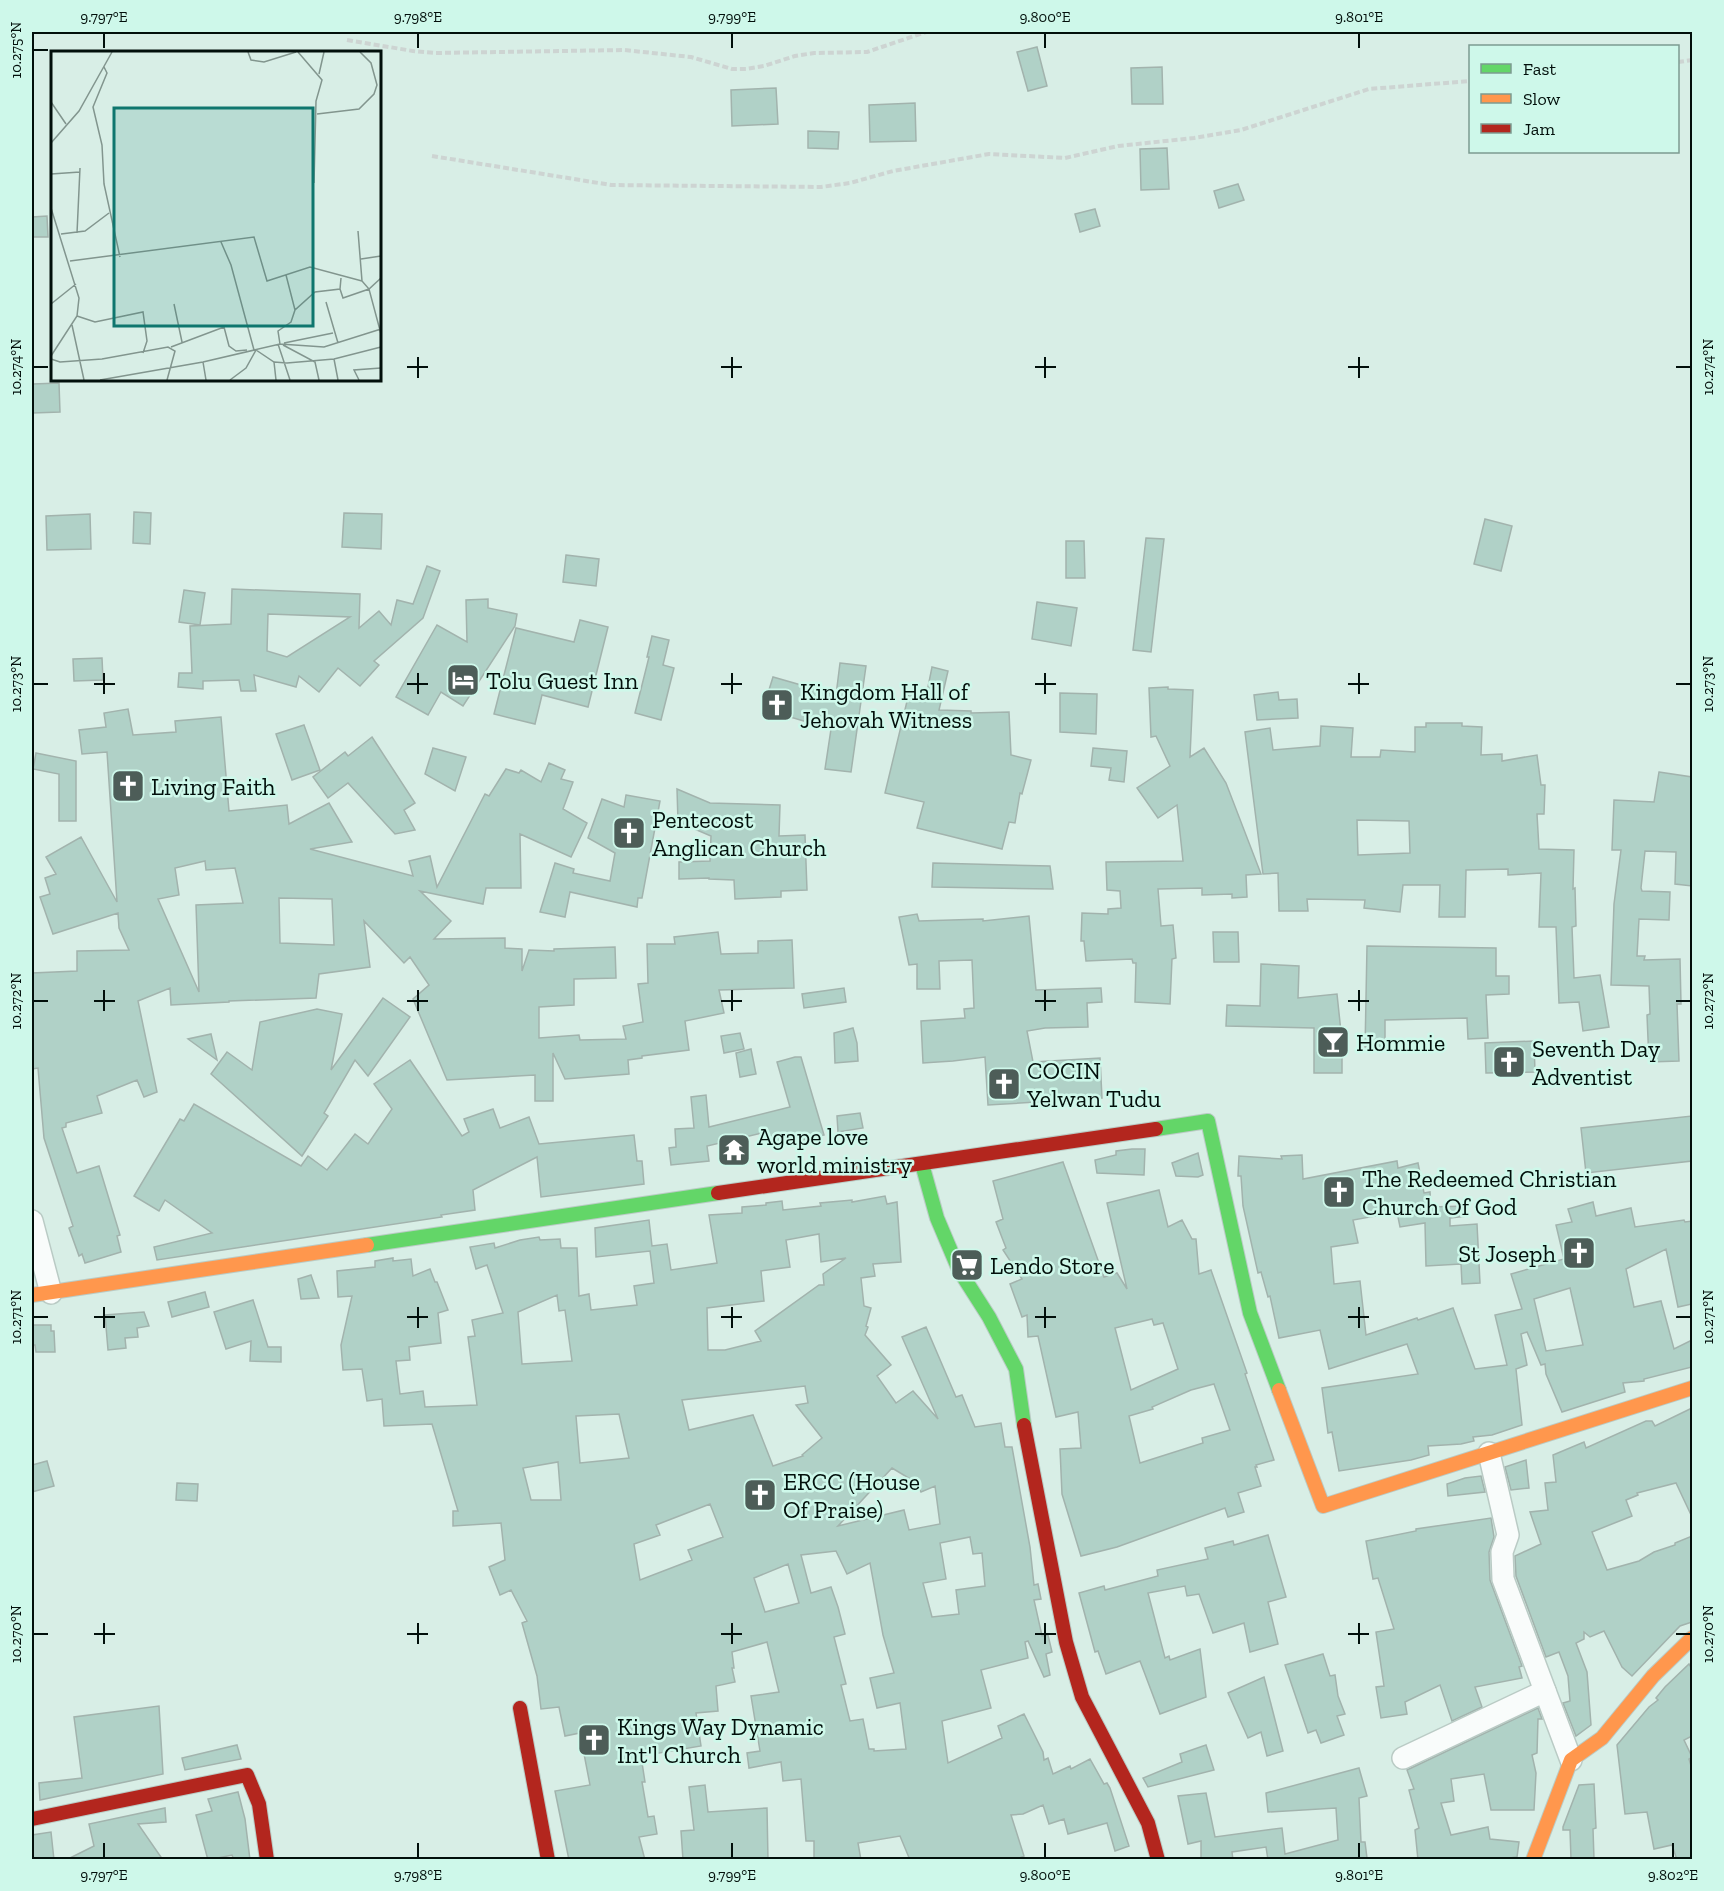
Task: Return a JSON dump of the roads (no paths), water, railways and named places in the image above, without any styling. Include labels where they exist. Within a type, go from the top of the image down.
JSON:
[{"type":"street","points":[[32,1221],[41,1294],[1208,1121],[1250,1313],[1323,1506],[1692,1388]]},
{"type":"street","points":[[922,1164],[937,1218],[959,1270],[989,1317],[1016,1369],[1053,1584],[1069,1653],[1082,1697],[1149,1823],[1158,1860]]},
{"type":"street","points":[[1489,1453],[1508,1534],[1502,1552],[1503,1580],[1571,1760]]},
{"type":"street","points":[[1533,1860],[1571,1760],[1602,1738],[1653,1676],[1692,1638]]},
{"type":"street","points":[[1404,1758],[1545,1691]]},
{"type":"street","points":[[520,1708],[548,1860]]},
{"type":"street","points":[[32,1819],[247,1775],[254,1785],[265,1836],[267,1860]]},
{"type":"place","name":"Tolu Guest Inn","points":[[463,680]]},
{"type":"place","name":"Kingdom Hall of Jehovah Witness","points":[[777,705]]},
{"type":"place","name":"Living Faith","points":[[128,786]]},
{"type":"place","name":"Pentecost Anglican Church","points":[[629,833]]},
{"type":"place","name":"Hommie","points":[[1333,1042]]},
{"type":"place","name":"Seventh Day Adventist","points":[[1509,1062]]},
{"type":"place","name":"COCIN Yelwan Tudu","points":[[1004,1084]]},
{"type":"place","name":"Agape love world ministry","points":[[734,1150]]},
{"type":"place","name":"The Redeemed Christian Church Of God","points":[[1339,1192]]},
{"type":"place","name":"St Joseph","points":[[1579,1253]]},
{"type":"place","name":"Lendo Store","points":[[967,1265]]},
{"type":"place","name":"ERCC (House Of Praise)","points":[[760,1495]]},
{"type":"place","name":"Kings Way Dynamic Int'l Church","points":[[594,1740]]}]
